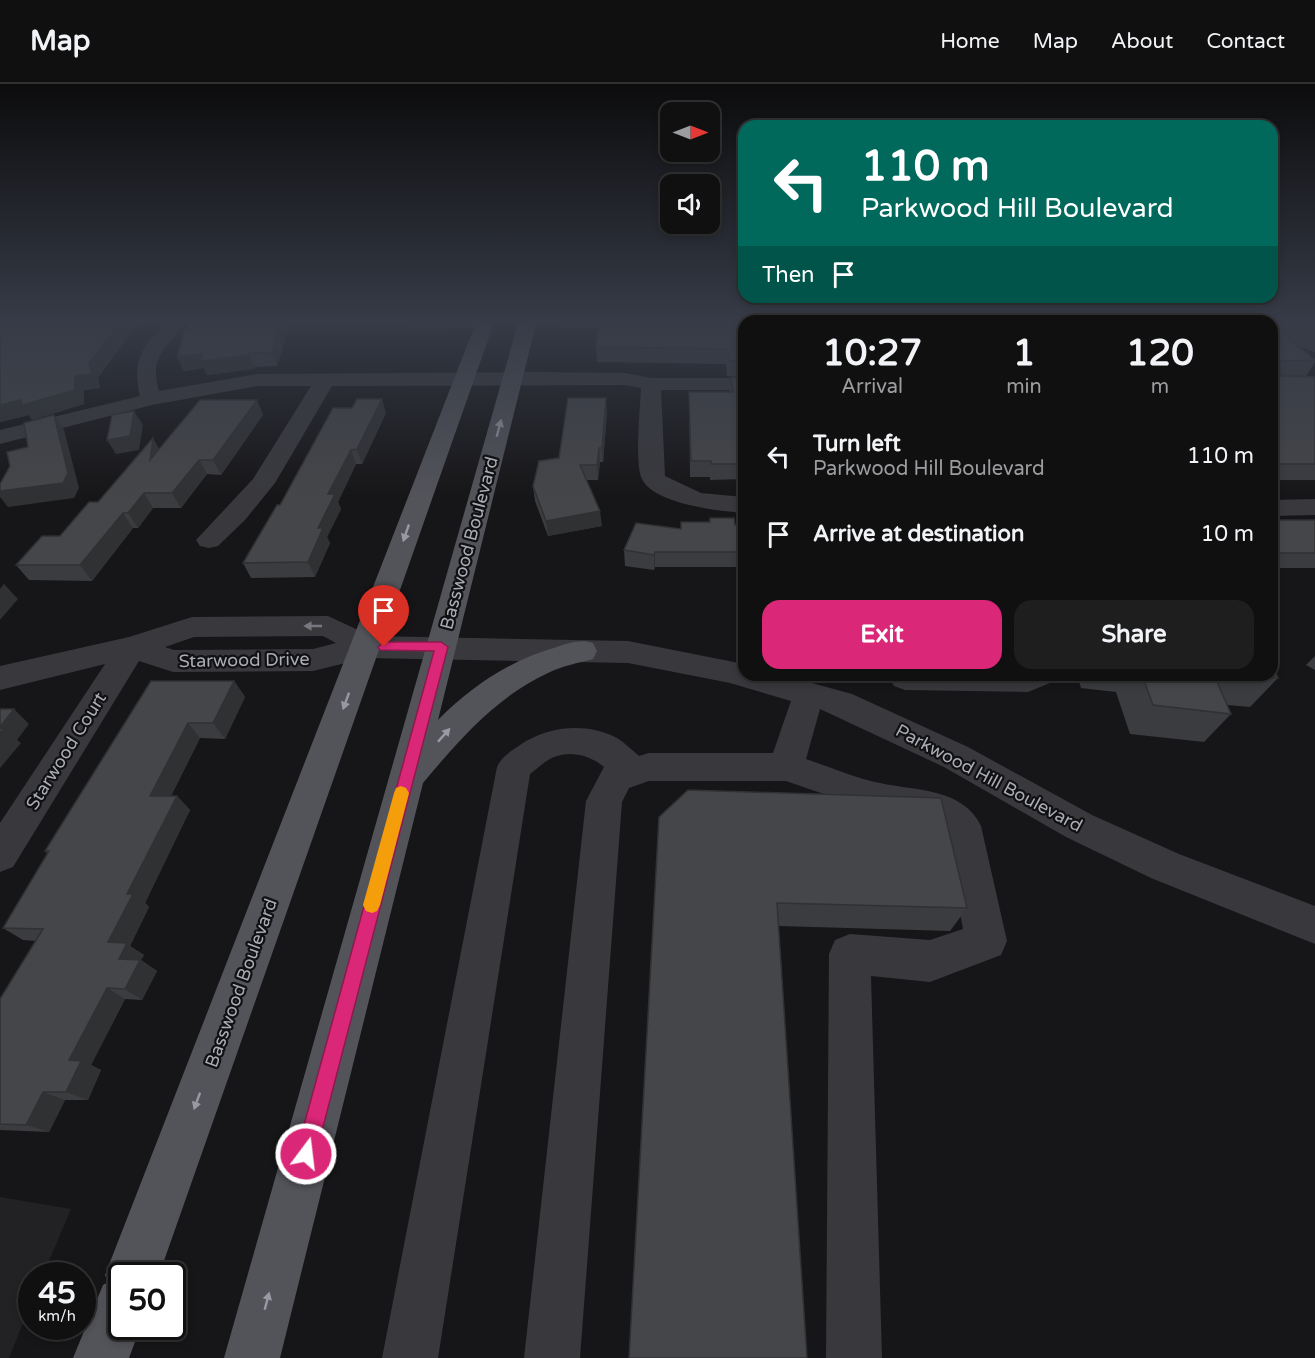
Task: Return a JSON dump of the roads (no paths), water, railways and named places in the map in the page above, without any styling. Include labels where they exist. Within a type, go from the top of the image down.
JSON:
[{"type":"main road","name":"Basswood Boulevard","points":[[137,1262],[463,379]]},
{"type":"main road","name":"Basswood Boulevard","points":[[252,1358],[512,379]]},
{"type":"main road","points":[[405,779],[466,711],[513,677],[536,665],[582,651]]},
{"type":"main road","points":[[101,1358],[108,1340]]},
{"type":"street","points":[[146,379],[151,399]]},
{"type":"street","points":[[0,437],[182,393],[321,386],[461,385],[511,385],[625,392],[651,384],[738,384]]},
{"type":"street","points":[[651,384],[651,470],[654,480],[685,496],[706,502],[738,505]]},
{"type":"street","points":[[209,540],[236,515],[263,483],[321,386]]},
{"type":"street","points":[[1278,508],[1315,507]]},
{"type":"street","points":[[0,678],[132,647]]},
{"type":"street","name":"Starwood Drive","points":[[132,647],[173,661],[313,660],[366,647]]},
{"type":"street","name":"Starwood Court","points":[[0,855],[132,647]]},
{"type":"street","name":"Parkwood Hill Boulevard","points":[[366,647],[441,647],[639,654],[738,674]]},
{"type":"street","name":"Parkwood Hill Boulevard","points":[[762,681],[841,703],[956,757],[1090,831],[1165,866],[1315,925]]},
{"type":"street","points":[[876,719],[901,681]]},
{"type":"street","points":[[786,767],[809,694]]},
{"type":"street","points":[[410,1358],[514,767],[547,744],[581,741],[605,748],[635,772]]},
{"type":"street","points":[[552,1358],[604,801],[617,777],[649,767],[786,767],[879,798],[938,808],[963,826],[986,941],[930,960],[850,954],[855,1358]]}]
